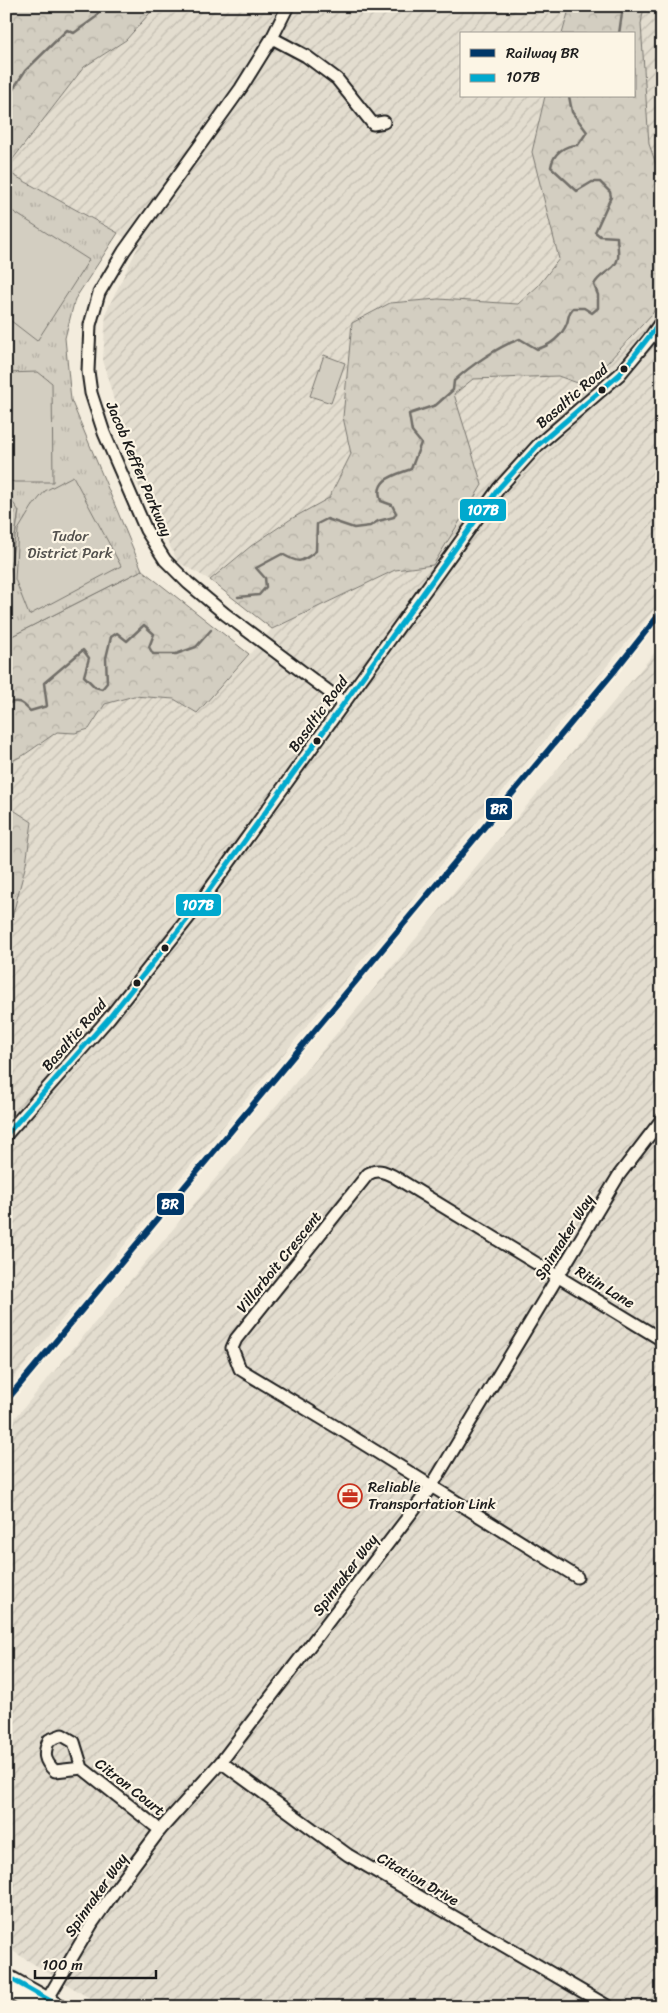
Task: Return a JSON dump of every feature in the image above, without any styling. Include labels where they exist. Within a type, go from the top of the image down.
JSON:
[{"type":"main road","points":[[6,1976],[42,2004]]},
{"type":"main road","points":[[6,1989],[42,2004],[61,2007]]},
{"type":"street","name":"Jacob Keffer Parkway","points":[[288,6],[272,38],[223,116],[124,251],[103,285],[90,325],[88,371],[91,393],[104,433],[146,530],[165,560],[183,579],[225,614],[344,703]]},
{"type":"street","points":[[272,38],[306,56],[337,79],[373,124],[384,122]]},
{"type":"street","name":"Basaltic Road","points":[[6,1135],[109,1018],[197,907],[499,488],[538,445],[620,374],[662,320]]},
{"type":"street","name":"Spinnaker Way","points":[[42,2004],[93,1922],[160,1830],[221,1762],[431,1487],[619,1175],[662,1119]]},
{"type":"street","name":"Villarboit Crescent","points":[[431,1487],[240,1369],[232,1348],[236,1339],[368,1174],[376,1170],[384,1171],[393,1176],[558,1275]]},
{"type":"street","name":"Ritin Lane","points":[[558,1275],[662,1340]]},
{"type":"street","points":[[431,1487],[577,1578]]},
{"type":"street","name":"Citation Drive","points":[[221,1762],[348,1855],[609,2007]]},
{"type":"street","name":"Citron Court","points":[[82,1768],[160,1830]]},
{"type":"shaded area","points":[[156,6],[570,6],[563,32],[460,32],[460,98],[545,98],[532,152],[559,258],[538,286],[518,304],[438,299],[390,303],[352,323],[343,417],[351,454],[329,498],[291,519],[251,546],[210,580],[178,562],[135,479],[103,360],[106,312],[138,247],[118,233],[6,171],[6,168],[84,67],[126,40]]},
{"type":"shaded area","points":[[644,6],[662,6],[662,181],[649,144],[641,24]]},
{"type":"shaded area","points":[[662,288],[662,600],[6,1387],[6,932],[8,932],[26,864],[32,822],[6,805],[6,764],[24,755],[57,732],[75,733],[89,729],[105,704],[134,696],[174,699],[197,713],[272,629],[395,570],[433,565],[482,485],[453,394],[473,379],[558,376],[586,386],[653,313]]},
{"type":"shaded area","points":[[662,644],[662,2007],[104,2007],[6,1947],[6,1429]]},
{"type":"green space","points":[[6,6],[156,6],[126,40],[84,67],[6,168]]},
{"type":"green space","points":[[570,6],[644,6],[641,24],[649,144],[662,181],[662,288],[653,313],[586,386],[558,376],[473,379],[454,394],[482,485],[433,565],[395,570],[272,629],[210,580],[251,546],[291,519],[329,498],[351,454],[343,417],[352,323],[390,303],[438,299],[518,304],[538,286],[559,259],[532,152],[545,98],[636,98],[636,32],[563,32]]},
{"type":"green space","name":"Tudor District Park","points":[[6,171],[118,233],[75,299],[65,338],[71,400],[142,570],[6,639],[6,596],[19,511],[6,493]]},
{"type":"green space","points":[[6,207],[89,260],[37,341],[6,317]]},
{"type":"green space","points":[[324,355],[345,363],[331,403],[310,396]]},
{"type":"green space","points":[[38,372],[52,383],[53,482],[14,482],[6,479],[6,373]]},
{"type":"green space","points":[[73,476],[121,566],[29,615],[15,579],[18,530],[32,507],[45,491]]},
{"type":"green space","points":[[6,493],[19,510],[6,596]]},
{"type":"green space","points":[[142,570],[249,654],[197,713],[174,699],[134,696],[105,704],[89,729],[75,733],[57,732],[24,755],[6,764],[6,639]]},
{"type":"green space","points":[[6,805],[32,822],[26,864],[8,933],[6,932]]},
{"type":"waterway","points":[[6,100],[25,71],[67,30],[74,33],[96,17],[101,6]]},
{"type":"waterway","points":[[619,32],[623,6]]},
{"type":"waterway","points":[[238,597],[259,595],[266,587],[265,578],[256,568],[282,554],[300,561],[316,551],[317,524],[327,519],[354,528],[370,526],[378,521],[394,517],[396,513],[392,505],[381,501],[379,494],[380,488],[387,479],[411,469],[421,443],[412,432],[409,414],[436,405],[453,390],[454,381],[494,351],[520,339],[537,349],[542,348],[555,340],[562,332],[567,323],[569,313],[573,308],[584,308],[592,313],[598,308],[598,295],[594,285],[599,278],[614,266],[618,258],[617,237],[600,236],[595,232],[611,197],[610,192],[600,182],[592,182],[577,191],[551,167],[554,158],[560,151],[569,146],[578,145],[587,132],[572,112],[569,98]]},
{"type":"waterway","points":[[6,704],[20,702],[30,711],[47,706],[44,683],[83,650],[89,658],[84,676],[95,687],[102,689],[107,683],[106,658],[111,637],[117,633],[127,641],[144,625],[154,634],[149,647],[153,654],[176,654],[196,647],[211,630]]},
{"type":"rail line","name":"BR","points":[[6,1401],[616,669],[662,611]]},
{"type":"transit line","name":"107B","points":[[6,1135],[109,1018],[197,907],[499,488],[538,445],[620,374],[662,320]]},
{"type":"transit line","name":"107B","points":[[6,1976],[61,2007]]},
{"type":"place","name":"Reliable Transportation Link","points":[[350,1496]]}]
